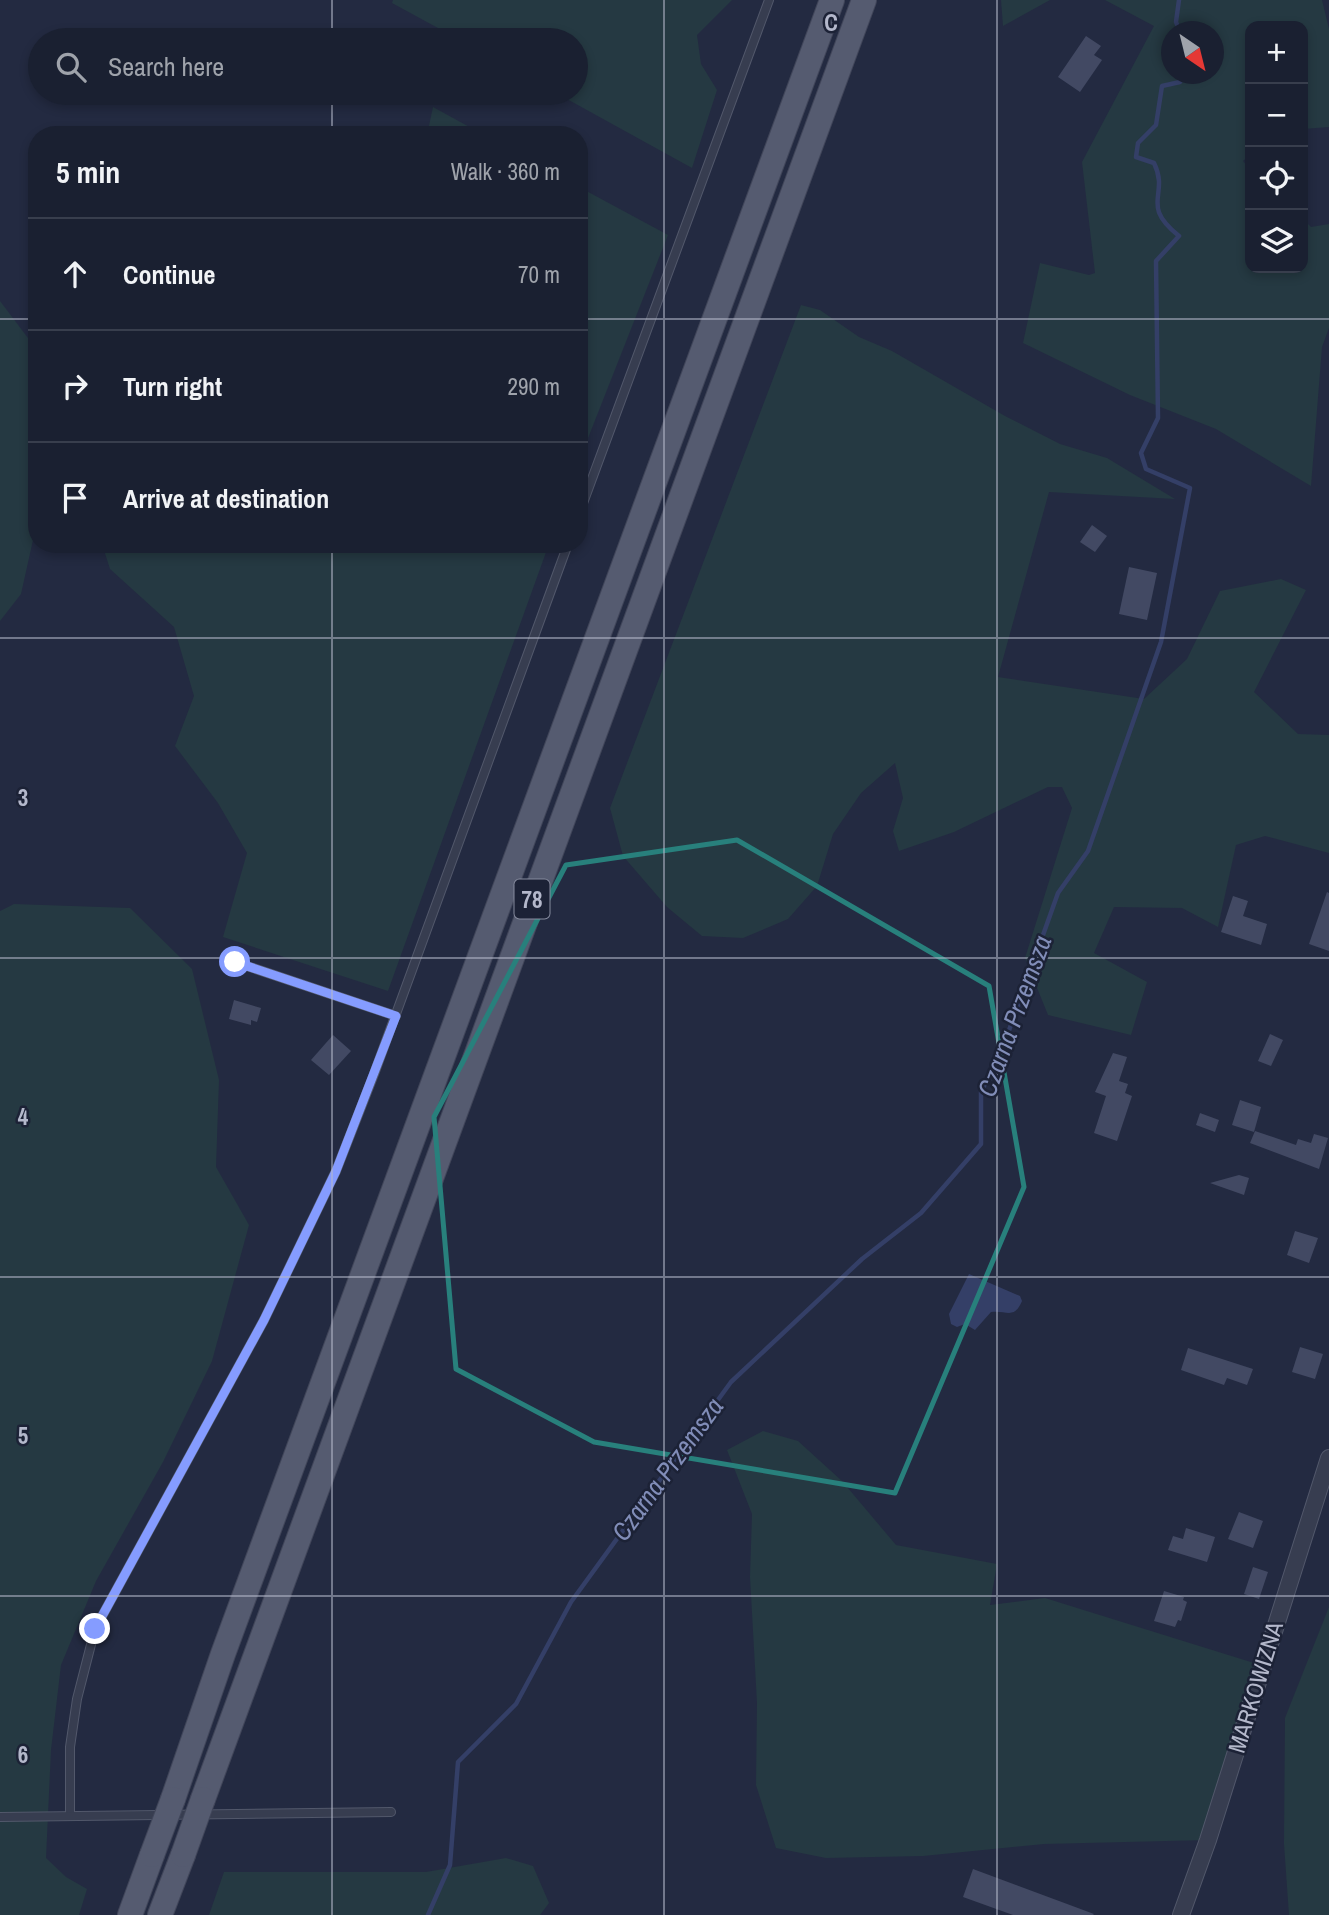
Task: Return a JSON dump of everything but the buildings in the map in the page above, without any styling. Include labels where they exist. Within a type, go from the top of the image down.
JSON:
[{"type":"main road","name":"78","points":[[130,1915],[228,1641],[832,0]]},
{"type":"main road","name":"78","points":[[160,1915],[864,0]]},
{"type":"street","name":"MARKOWIZNA","points":[[1181,1915],[1208,1840],[1329,1458]]},
{"type":"lane","points":[[588,490],[769,0]]},
{"type":"lane","points":[[70,1815],[69,1747],[77,1699],[95,1629],[270,1307],[336,1171],[396,1016],[565,553]]},
{"type":"lane","points":[[235,962],[396,1016]]},
{"type":"lane","points":[[0,1817],[391,1812]]},
{"type":"highlighted area","points":[[737,840],[989,986],[1024,1187],[895,1493],[594,1442],[456,1369],[434,1117],[566,865]]},
{"type":"shaded area","points":[[393,0],[732,0],[697,35],[701,64],[717,90],[692,168],[578,105],[588,105],[588,28],[438,28],[392,3]]},
{"type":"shaded area","points":[[1001,0],[1050,0],[1003,26]]},
{"type":"shaded area","points":[[1105,0],[1322,0],[1329,29],[1329,127],[1308,129],[1308,21],[1245,21],[1245,273],[1308,273],[1308,224],[1311,227],[1329,224],[1329,328],[1322,347],[1311,486],[1216,429],[1130,395],[1023,343],[1040,263],[1089,275],[1095,273],[1082,162],[1154,26]]},
{"type":"shaded area","points":[[433,107],[468,126],[429,126]]},
{"type":"shaded area","points":[[588,192],[668,235],[588,438]]},
{"type":"shaded area","points":[[0,301],[28,338],[28,553],[30,553],[21,594],[0,621]]},
{"type":"shaded area","points":[[801,305],[820,310],[859,337],[892,351],[1005,416],[1060,444],[1107,458],[1175,499],[1049,492],[998,677],[1144,699],[1187,659],[1220,591],[1281,579],[1306,590],[1254,692],[1298,734],[1329,735],[1329,853],[1265,836],[1236,845],[1218,927],[1182,908],[1114,907],[1094,953],[1147,982],[1131,1035],[1048,1015],[1025,958],[1072,808],[1062,787],[1048,787],[954,832],[899,851],[893,831],[903,798],[895,763],[861,793],[833,834],[817,886],[788,919],[743,938],[702,936],[667,907],[623,856],[610,808]]},
{"type":"shaded area","points":[[105,553],[546,553],[388,991],[223,937],[247,853],[218,803],[175,746],[194,696],[174,627],[110,569]]},
{"type":"shaded area","points":[[14,904],[130,908],[192,969],[219,1080],[216,1167],[249,1225],[212,1361],[163,1462],[96,1581],[61,1665],[51,1750],[46,1858],[66,1877],[87,1889],[79,1915],[0,1915],[0,911]]},
{"type":"shaded area","points":[[763,1431],[798,1441],[842,1481],[896,1545],[997,1564],[990,1605],[1045,1598],[1254,1663],[1257,1676],[1208,1840],[1044,1844],[923,1856],[826,1858],[776,1848],[756,1785],[757,1703],[750,1577],[752,1514],[727,1450]]},
{"type":"shaded area","points":[[1329,1607],[1329,1915],[1289,1915],[1284,1844],[1285,1718]]},
{"type":"shaded area","points":[[506,1858],[533,1866],[549,1903],[540,1915],[209,1915],[224,1872],[426,1872]]},
{"type":"water","points":[[969,1274],[1020,1296],[1022,1301],[1019,1307],[1010,1313],[991,1312],[975,1330],[965,1324],[957,1327],[951,1324],[949,1314]]},
{"type":"waterway","name":"Czarna Przemsza","points":[[1176,21],[1179,0]]},
{"type":"waterway","name":"Czarna Przemsza","points":[[428,1915],[450,1865],[458,1762],[516,1704],[571,1602],[731,1382],[862,1259],[921,1213],[981,1144],[981,1092],[1002,1050],[1058,893],[1088,851],[1161,642],[1190,488],[1146,469],[1141,453],[1158,418],[1156,261],[1179,236],[1160,216],[1158,174],[1154,163],[1136,157],[1138,143],[1156,125],[1162,86],[1171,84]]},
{"type":"route","points":[[95,1629],[264,1320],[336,1171],[396,1016],[377,1012],[333,994],[235,962]]}]
